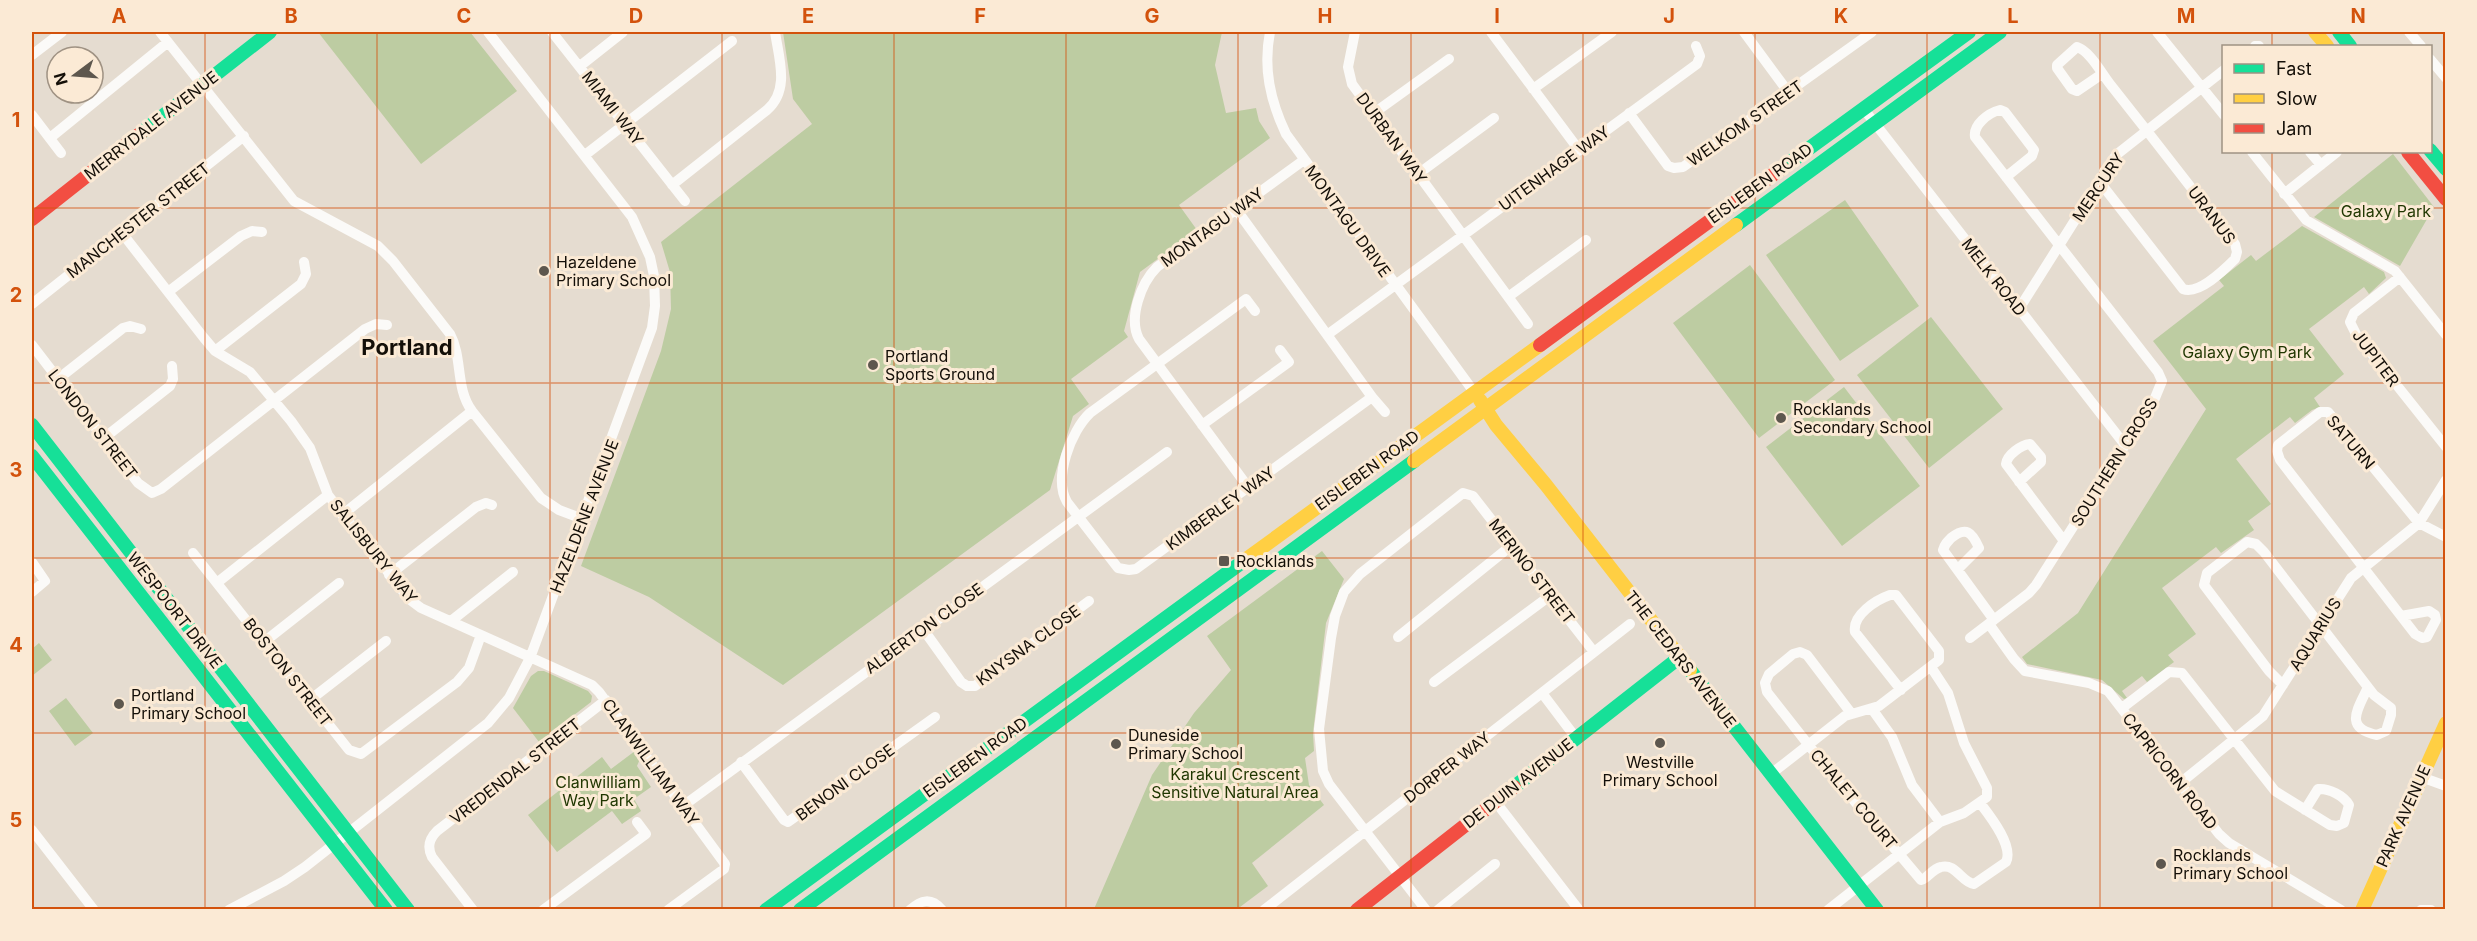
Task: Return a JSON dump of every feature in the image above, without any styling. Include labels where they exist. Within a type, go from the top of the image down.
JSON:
[{"type":"main road","name":"MERRYDALE AVENUE","points":[[32,219],[270,32]]},
{"type":"main road","name":"EISLEBEN ROAD","points":[[766,909],[1969,32]]},
{"type":"main road","name":"EISLEBEN ROAD","points":[[800,909],[2000,32]]},
{"type":"main road","points":[[2315,32],[2326,45]]},
{"type":"main road","points":[[2339,32],[2349,45]]},
{"type":"main road","points":[[2409,153],[2445,199]]},
{"type":"main road","points":[[2432,153],[2445,169]]},
{"type":"main road","name":"THE CEDARS AVENUE","points":[[1474,392],[1496,425],[1877,909]]},
{"type":"main road","name":"WESPOORT DRIVE","points":[[32,425],[408,909]]},
{"type":"main road","name":"WESPOORT DRIVE","points":[[32,456],[386,909]]},
{"type":"main road","name":"DE DUIN AVENUE","points":[[1357,909],[1680,657]]},
{"type":"main road","name":"PARK AVENUE","points":[[2362,909],[2445,723]]},
{"type":"street","points":[[32,56],[62,32]]},
{"type":"street","points":[[160,32],[294,201],[369,240],[393,261],[456,345],[464,398],[472,411],[541,498],[559,510],[583,519]]},
{"type":"street","name":"HAZELDENE AVENUE","points":[[229,909],[290,878],[488,723],[509,698],[530,658],[647,346],[652,328],[655,292],[650,257],[642,236],[632,217],[488,32]]},
{"type":"street","name":"MIAMI WAY","points":[[552,32],[685,201]]},
{"type":"street","points":[[580,66],[623,32]]},
{"type":"street","points":[[672,185],[767,110],[777,99],[782,84],[775,32]]},
{"type":"street","name":"MONTAGU DRIVE","points":[[1270,32],[1266,57],[1274,106],[1286,134],[1474,392]]},
{"type":"street","name":"DURBAN WAY","points":[[1355,32],[1348,62],[1349,77],[1528,324]]},
{"type":"street","points":[[1491,32],[1579,150]]},
{"type":"street","points":[[1533,89],[1612,32]]},
{"type":"street","points":[[1744,32],[1789,93]]},
{"type":"street","name":"WELKOM STREET","points":[[1629,113],[1668,165],[1678,168],[1688,165],[1872,32]]},
{"type":"street","points":[[2158,32],[2222,114]]},
{"type":"street","points":[[2409,32],[2420,45]]},
{"type":"street","points":[[585,155],[732,41]]},
{"type":"street","points":[[50,138],[168,42]]},
{"type":"street","name":"UITENHAGE WAY","points":[[1327,335],[1697,64],[1700,56],[1696,46]]},
{"type":"street","points":[[1374,113],[1449,59]]},
{"type":"street","points":[[2432,61],[2445,78]]},
{"type":"street","name":"MERCURY","points":[[2019,309],[2116,155],[2222,71]]},
{"type":"street","points":[[2102,74],[2146,130]]},
{"type":"street","name":"MELK ROAD","points":[[1863,108],[2125,445]]},
{"type":"street","points":[[2006,177],[2032,156],[2034,150],[2005,112],[2000,110],[1994,111],[1977,125],[1974,132],[1975,137],[2006,177],[2059,245]]},
{"type":"street","points":[[32,115],[61,153]]},
{"type":"street","points":[[1418,174],[1494,118]]},
{"type":"street","name":"URANUS","points":[[2099,181],[2183,289],[2190,291],[2198,288],[2234,260],[2237,252],[2235,244],[2146,130]]},
{"type":"street","name":"MANCHESTER STREET","points":[[32,304],[244,136]]},
{"type":"street","points":[[2253,153],[2309,222],[2390,268],[2400,277],[2445,335]]},
{"type":"street","points":[[2311,153],[2321,165]]},
{"type":"street","points":[[2284,194],[2336,153]]},
{"type":"street","name":"MONTAGU WAY","points":[[1248,487],[1139,339],[1134,325],[1146,280],[1157,267],[1304,160]]},
{"type":"street","points":[[1236,209],[1385,412]]},
{"type":"street","points":[[168,292],[241,236],[252,231],[262,232]]},
{"type":"street","name":"SALISBURY WAY","points":[[122,233],[215,351],[250,372],[274,401],[310,448],[328,495],[413,604],[530,658]]},
{"type":"street","points":[[1508,297],[1586,240]]},
{"type":"street","name":"SOUTHERN CROSS","points":[[1970,638],[2033,589],[2160,391],[2162,381],[2158,372],[2059,245]]},
{"type":"street","points":[[215,351],[301,284],[306,274],[304,262]]},
{"type":"street","name":"JUPITER","points":[[2400,277],[2354,313],[2350,322],[2356,334],[2445,447]]},
{"type":"street","points":[[1077,516],[1064,497],[1061,484],[1062,474],[1077,430],[1090,413],[1246,299],[1256,311]]},
{"type":"street","points":[[274,401],[365,329],[376,324],[387,325]]},
{"type":"street","points":[[58,379],[123,328],[130,326],[141,329]]},
{"type":"street","name":"LONDON STREET","points":[[32,345],[146,491],[152,493],[161,489],[274,401]]},
{"type":"street","points":[[1202,425],[1289,362],[1280,350]]},
{"type":"street","points":[[104,438],[170,386],[173,379],[172,366]]},
{"type":"street","name":"KIMBERLEY WAY","points":[[1077,516],[1114,565],[1123,570],[1132,570],[1372,397]]},
{"type":"street","points":[[342,515],[472,411]]},
{"type":"street","name":"SATURN","points":[[2363,568],[2280,460],[2277,451],[2280,442],[2320,412],[2328,412],[2419,523]]},
{"type":"street","name":"ALBERTON CLOSE","points":[[683,806],[1167,452]]},
{"type":"street","name":"AQUARIUS","points":[[2179,784],[2263,716],[2351,578],[2419,523],[2445,480]]},
{"type":"street","points":[[2019,482],[2064,541]]},
{"type":"street","name":"MERINO STREET","points":[[1365,831],[1329,784],[1323,771],[1319,729],[1335,616],[1348,585],[1463,493],[1473,496],[1594,652]]},
{"type":"street","points":[[218,582],[328,495]]},
{"type":"street","points":[[389,575],[476,507],[486,503],[492,505]]},
{"type":"street","points":[[2419,523],[2445,537]]},
{"type":"street","points":[[2283,686],[2206,590],[2204,580],[2207,573],[2242,544],[2251,542],[2264,552],[2368,687]]},
{"type":"street","points":[[1398,637],[1512,545]]},
{"type":"street","name":"BOSTON STREET","points":[[194,553],[349,750],[361,754],[465,675],[481,635]]},
{"type":"street","points":[[32,562],[45,581],[32,592]]},
{"type":"street","points":[[2363,568],[2401,616]]},
{"type":"street","name":"CAPRICORN ROAD","points":[[1958,569],[2014,659],[2025,670],[2099,685],[2108,691],[2219,834],[2229,843],[2342,909]]},
{"type":"street","points":[[451,621],[513,572]]},
{"type":"street","points":[[264,642],[339,583]]},
{"type":"street","points":[[1434,682],[1551,595]]},
{"type":"street","points":[[1771,774],[1851,713],[1872,709],[1901,690],[1939,660],[1939,651],[1896,595],[1884,597],[1858,616],[1855,620],[1855,632],[1901,690]]},
{"type":"street","name":"KNYSNA CLOSE","points":[[923,629],[961,682],[967,686],[975,686],[1089,601]]},
{"type":"street","name":"DORPER WAY","points":[[1264,909],[1630,624]]},
{"type":"street","points":[[310,700],[386,641]]},
{"type":"street","name":"CHALET COURT","points":[[1851,713],[1807,655],[1800,652],[1793,654],[1769,674],[1765,682],[1767,692],[1922,880],[1932,871],[1946,866],[1955,870],[1969,883],[1979,882],[2006,862],[2009,851],[1999,828],[1980,803]]},
{"type":"street","name":"CLANWILLIAM WAY","points":[[530,658],[592,685],[606,700],[725,866],[668,909]]},
{"type":"street","points":[[1828,909],[1941,822],[1964,813],[1987,797],[1987,788],[1964,743],[1948,693],[1931,667]]},
{"type":"street","name":"CAPRICORN ROAD","points":[[2122,708],[2169,672],[2177,671],[2186,676],[2235,739]]},
{"type":"street","points":[[1542,693],[1576,738]]},
{"type":"street","name":"VREDENDAL STREET","points":[[473,909],[432,857],[429,844],[437,831],[606,700]]},
{"type":"street","points":[[1872,709],[1892,737],[1912,784],[1941,822]]},
{"type":"street","name":"BENONI CLOSE","points":[[741,762],[784,820],[788,822],[935,717]]},
{"type":"street","points":[[2235,739],[2275,791],[2305,810]]},
{"type":"street","points":[[2421,777],[2445,786]]},
{"type":"street","points":[[1495,801],[1579,909]]},
{"type":"street","points":[[543,909],[645,834],[637,822]]},
{"type":"street","points":[[32,830],[94,909]]},
{"type":"street","points":[[1365,831],[1426,909]]},
{"type":"street","points":[[1438,909],[1495,864]]},
{"type":"street","points":[[910,909],[918,903],[928,901],[942,909]]},
{"type":"street","points":[[2421,909],[2431,909]]},
{"type":"green space","points":[[318,32],[470,32],[517,91],[421,164]]},
{"type":"green space","name":"Portland Sports Ground","points":[[783,32],[1222,32],[1215,65],[1226,113],[1256,108],[1259,121],[1270,138],[1179,205],[1197,230],[1140,272],[1124,331],[1128,337],[1071,379],[1089,404],[1073,416],[1050,490],[783,685],[649,597],[581,566],[661,351],[671,309],[670,272],[661,242],[812,124],[793,99]]},
{"type":"green space","name":"Galaxy Park","points":[[2393,154],[2434,207],[2400,266],[2314,217]]},
{"type":"green space","points":[[1845,200],[1919,306],[1840,361],[1766,255]]},
{"type":"green space","name":"Galaxy Gym Park","points":[[2302,226],[2384,272],[2386,278],[2369,294],[2364,287],[2309,329],[2344,374],[2314,398],[2320,407],[2295,423],[2290,417],[2236,459],[2271,504],[2248,521],[2254,530],[2221,553],[2216,547],[2162,588],[2196,634],[2168,655],[2174,662],[2147,682],[2142,676],[2122,691],[2127,698],[2124,699],[2102,680],[2027,664],[2022,657],[2078,613],[2206,409],[2153,341],[2224,286],[2219,280],[2251,255],[2256,261]]},
{"type":"green space","points":[[1750,265],[1835,380],[1759,438],[1673,323]]},
{"type":"green space","points":[[1931,317],[2003,409],[1929,468],[1857,375]]},
{"type":"green space","points":[[1844,387],[1920,486],[1842,546],[1766,447]]},
{"type":"green space","name":"Karakul Crescent Sensitive Natural Area","points":[[1322,551],[1344,579],[1326,623],[1313,733],[1314,751],[1305,758],[1309,785],[1324,805],[1252,863],[1268,886],[1240,907],[1241,909],[1094,909],[1152,775],[1194,713],[1231,670],[1207,636]]},
{"type":"green space","points":[[39,643],[52,660],[32,676],[32,649]]},
{"type":"green space","points":[[538,671],[544,671],[588,691],[592,696],[591,702],[539,742],[513,708],[531,676]]},
{"type":"green space","points":[[66,698],[93,733],[75,746],[49,711]]},
{"type":"green space","name":"Clanwilliam Way Park","points":[[635,751],[640,759],[637,766],[651,787],[634,799],[641,811],[622,824],[612,811],[557,852],[528,815],[602,757],[611,769]]},
{"type":"traffic: fast","points":[[141,133],[270,32]]},
{"type":"traffic: fast","points":[[1782,168],[1969,32]]},
{"type":"traffic: fast","points":[[1736,225],[2000,32]]},
{"type":"traffic: fast","points":[[2339,32],[2349,45]]},
{"type":"traffic: fast","points":[[2432,152],[2446,169]]},
{"type":"traffic: fast","points":[[32,425],[408,910]]},
{"type":"traffic: fast","points":[[32,456],[386,910]]},
{"type":"traffic: fast","points":[[800,910],[1414,461]]},
{"type":"traffic: fast","points":[[766,910],[1245,560]]},
{"type":"traffic: fast","points":[[1514,787],[1680,657]]},
{"type":"traffic: fast","points":[[1690,670],[1877,910]]},
{"type":"traffic: slow","points":[[2315,32],[2326,45]]},
{"type":"traffic: slow","points":[[1414,461],[1736,225]]},
{"type":"traffic: slow","points":[[1245,560],[1540,345]]},
{"type":"traffic: slow","points":[[1480,400],[1496,425],[1546,485],[1690,670]]},
{"type":"traffic: slow","points":[[2362,910],[2446,723]]},
{"type":"traffic: jam","points":[[32,219],[141,133]]},
{"type":"traffic: jam","points":[[2409,153],[2446,199]]},
{"type":"traffic: jam","points":[[1540,345],[1782,168]]},
{"type":"traffic: jam","points":[[1357,910],[1514,787]]},
{"type":"place","name":"Hazeldene Primary School","points":[[544,271]]},
{"type":"place","name":"Portland Sports Ground","points":[[873,365]]},
{"type":"place","name":"Rocklands Secondary School","points":[[1781,418]]},
{"type":"place","name":"Rocklands","points":[[1224,561]]},
{"type":"place","name":"Portland Primary School","points":[[119,704]]},
{"type":"place","name":"Westville Primary School","points":[[1660,743]]},
{"type":"place","name":"Duneside Primary School","points":[[1116,744]]},
{"type":"place","name":"Rocklands Primary School","points":[[2161,864]]},
{"type":"district","name":"Portland","points":[[407,347]]}]
